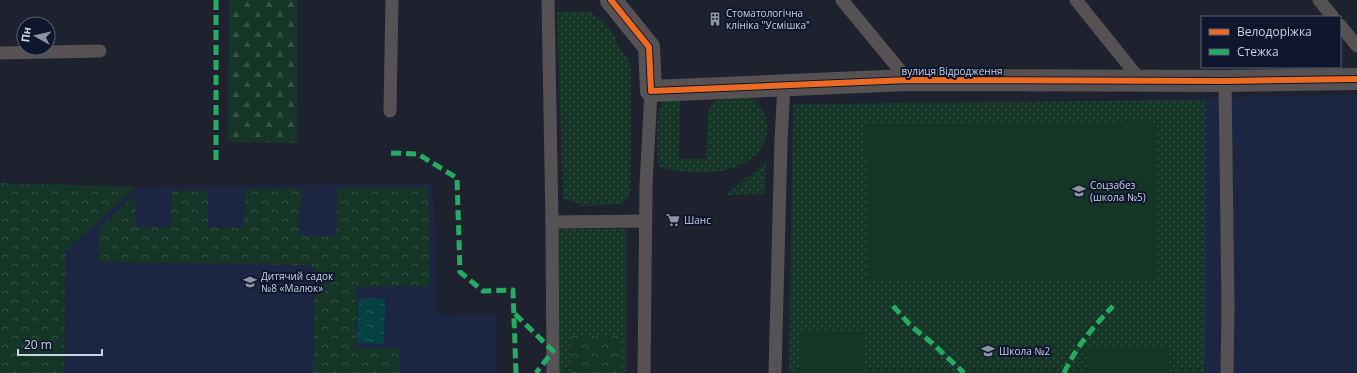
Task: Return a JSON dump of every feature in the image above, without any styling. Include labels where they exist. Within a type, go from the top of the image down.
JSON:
[{"type":"street","points":[[611,0],[649,47],[651,90]]},
{"type":"street","name":"вулиця Відродження","points":[[651,90],[908,80],[1225,81],[1357,78]]},
{"type":"lane","points":[[390,111],[392,0]]},
{"type":"lane","points":[[548,0],[553,373]]},
{"type":"lane","points":[[842,0],[908,80]]},
{"type":"lane","points":[[1076,0],[1141,81]]},
{"type":"lane","points":[[1319,0],[1332,16]]},
{"type":"lane","points":[[1341,26],[1357,46]]},
{"type":"lane","points":[[0,53],[100,52]]},
{"type":"lane","points":[[1225,81],[1228,373]]},
{"type":"lane","points":[[775,373],[781,142],[784,85]]},
{"type":"lane","points":[[644,373],[646,221],[651,90]]},
{"type":"lane","points":[[552,222],[646,221]]},
{"type":"shaded area","name":"Соцзабез (школа №5)","points":[[1357,94],[1357,373],[1205,373],[801,109]]},
{"type":"shaded area","name":"Дитячий садок №8 «Малюк»","points":[[433,183],[437,315],[497,314],[497,373],[64,373],[66,251],[136,187]]},
{"type":"green space","points":[[229,0],[298,0],[297,143],[228,142]]},
{"type":"green space","points":[[557,11],[590,12],[605,22],[631,65],[630,196],[622,204],[583,206],[563,198]]},
{"type":"green space","points":[[732,94],[745,94],[750,96],[760,106],[765,117],[767,133],[765,141],[756,155],[740,165],[722,171],[689,172],[659,167],[657,128],[660,107],[665,99],[680,99],[679,159],[706,159],[708,111],[717,99]]},
{"type":"green space","name":"Соцзабез (школа №5)","points":[[1206,100],[1205,373],[789,373],[793,104]]},
{"type":"green space","points":[[1156,122],[1157,278],[868,281],[866,125]]},
{"type":"green space","points":[[766,162],[765,194],[726,195]]},
{"type":"green space","points":[[0,183],[136,187],[66,251],[64,373],[0,373]]},
{"type":"green space","points":[[428,187],[430,286],[357,287],[356,348],[400,348],[400,373],[313,373],[315,268],[308,265],[98,262],[99,228],[135,195],[136,227],[171,227],[172,191],[208,191],[208,228],[243,228],[246,189],[301,189],[299,236],[336,237],[338,188]]},
{"type":"green space","points":[[558,229],[626,229],[626,373],[558,373]]},
{"type":"green space","points":[[800,331],[863,333],[862,373],[799,373]]},
{"type":"green space","points":[[572,336],[621,336],[621,373],[572,373]]},
{"type":"green space","points":[[1169,347],[1170,373],[1086,373],[1086,348]]},
{"type":"water","points":[[359,298],[385,299],[384,344],[357,343]]},
{"type":"marked path","points":[[216,0],[216,161]]},
{"type":"marked path","points":[[391,153],[418,154],[457,178],[460,272],[483,291],[513,290],[516,373]]},
{"type":"marked path","points":[[893,306],[912,327],[932,343],[964,373]]},
{"type":"marked path","points":[[1064,373],[1086,338],[1113,306]]},
{"type":"marked path","points":[[515,314],[553,351],[536,373]]},
{"type":"cycle path","points":[[611,0],[649,47],[651,91],[908,80],[1225,81],[1357,79]]},
{"type":"place","name":"Стоматологічна клініка \"Усмішка\"","points":[[715,19]]},
{"type":"place","name":"Соцзабез (школа №5)","points":[[1079,191]]},
{"type":"place","name":"Шанс","points":[[673,220]]},
{"type":"place","name":"Дитячий садок №8 «Малюк»","points":[[250,282]]},
{"type":"place","name":"Школа №2","points":[[988,351]]}]
